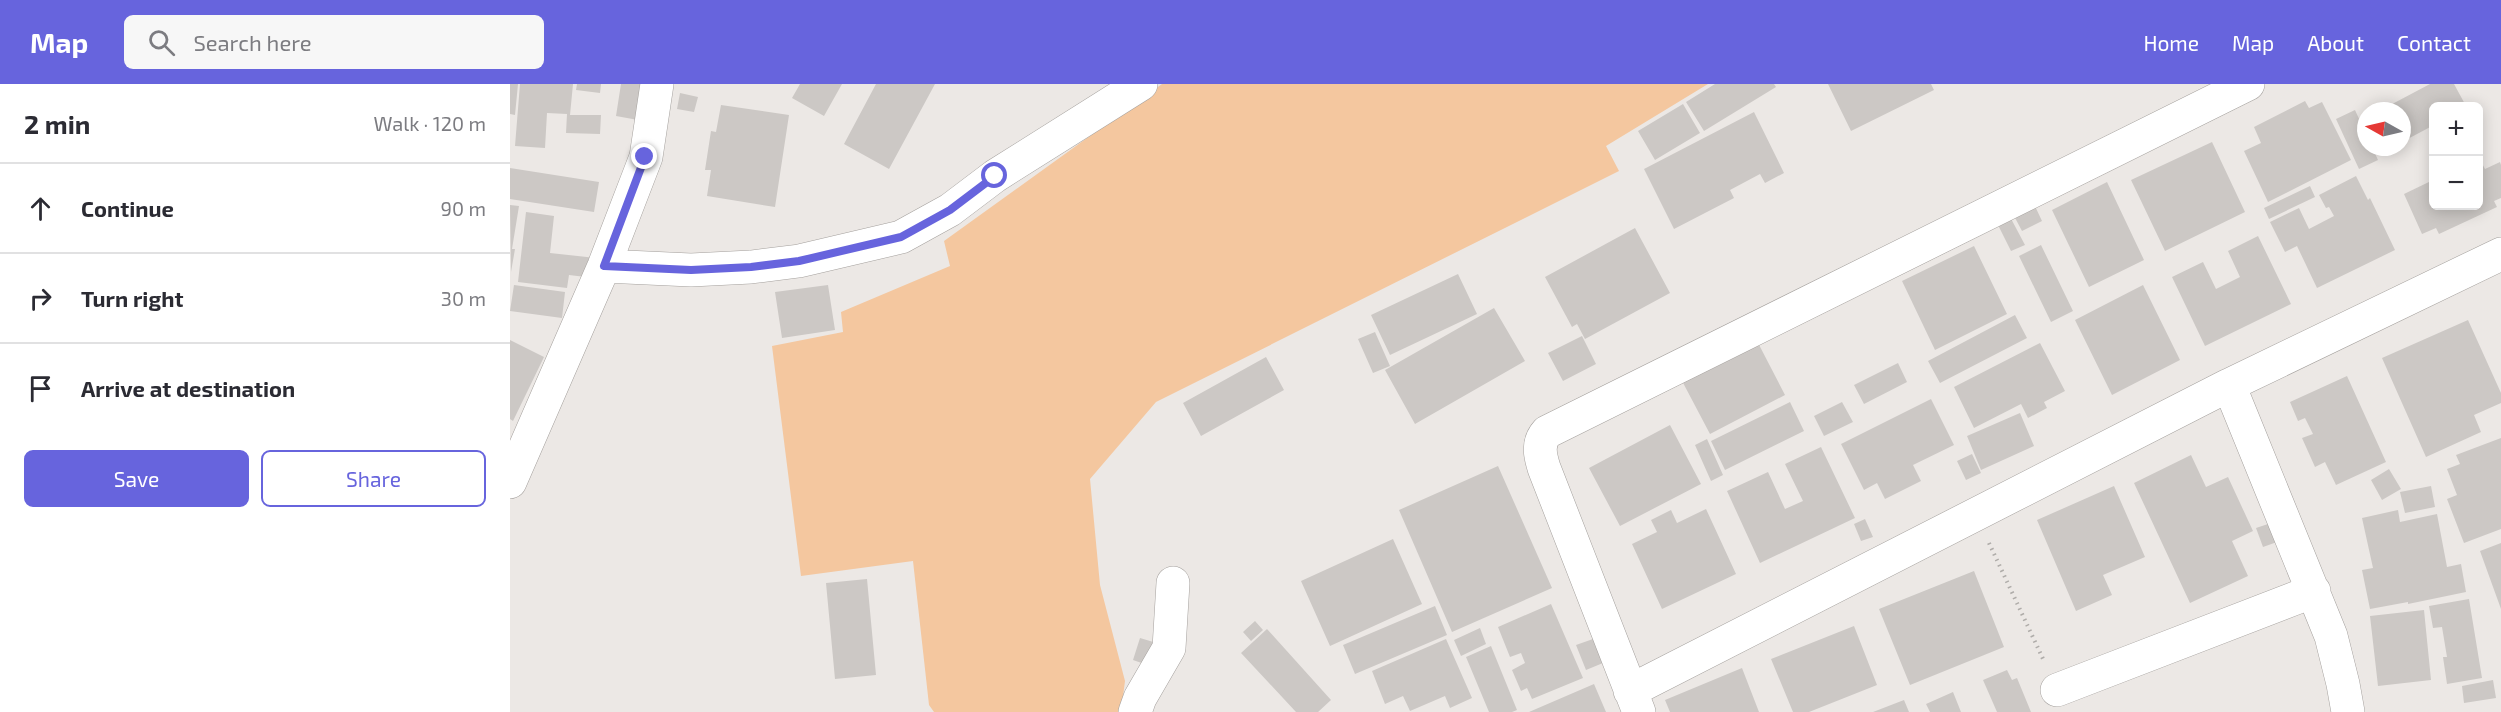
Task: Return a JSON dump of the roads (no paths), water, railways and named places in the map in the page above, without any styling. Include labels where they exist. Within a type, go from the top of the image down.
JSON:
[{"type":"street","points":[[510,482],[604,266],[645,157],[657,84]]},
{"type":"street","points":[[604,266],[691,270],[751,267],[799,261],[901,237],[950,210],[995,176],[1141,84]]},
{"type":"street","points":[[2248,84],[1547,432],[1542,437],[1540,445],[1544,468],[1635,702],[1977,514],[2229,385],[2501,254]]},
{"type":"street","points":[[2229,385],[2331,636],[2348,712]]},
{"type":"street","points":[[1135,712],[1140,698],[1169,648],[1173,583]]},
{"type":"street","points":[[2057,690],[2314,591]]}]
